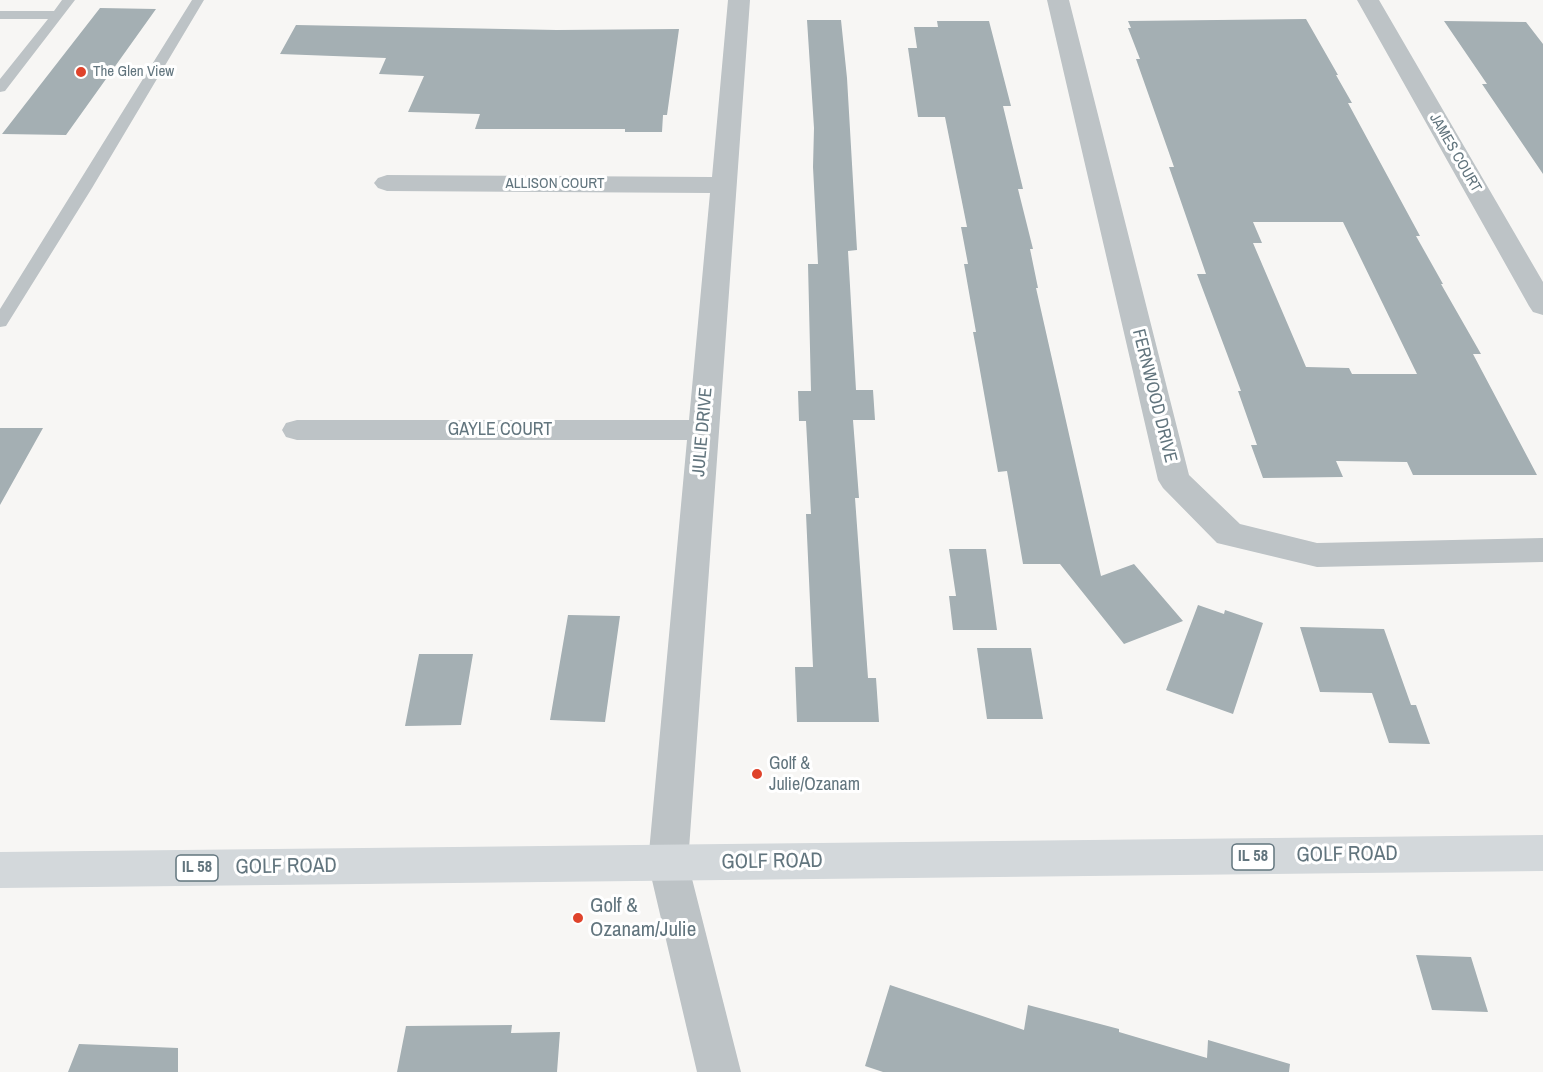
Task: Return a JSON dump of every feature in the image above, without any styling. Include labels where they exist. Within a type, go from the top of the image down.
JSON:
[{"type":"main road","name":"GOLF ROAD","points":[[0,870],[1543,853]]},
{"type":"street","name":"JULIE DRIVE","points":[[719,1072],[668,863],[739,0]]},
{"type":"street","name":"FERNWOOD DRIVE","points":[[1058,0],[1174,480],[1229,534],[1317,555],[1543,550]]},
{"type":"street","name":"JAMES COURT","points":[[1368,0],[1543,306]]},
{"type":"street","name":"ALLISON COURT","points":[[387,183],[723,185]]},
{"type":"street","name":"GAYLE COURT","points":[[297,430],[703,430]]},
{"type":"lane","points":[[0,88],[69,0]]},
{"type":"lane","points":[[0,322],[85,188],[198,0]]},
{"type":"lane","points":[[0,15],[58,15]]},
{"type":"building","name":"The Glen View","points":[[100,8],[156,9],[66,135],[2,134]]},
{"type":"building","points":[[1306,19],[1338,75],[1336,75],[1352,103],[1348,103],[1420,236],[1416,236],[1443,284],[1441,284],[1481,354],[1473,354],[1537,475],[1413,475],[1407,462],[1336,461],[1343,477],[1263,478],[1251,445],[1257,445],[1238,391],[1241,391],[1197,274],[1206,274],[1169,167],[1174,167],[1136,59],[1140,59],[1128,28],[1131,28],[1128,21]],"holes":[[[1253,222],[1343,222],[1417,374],[1352,374],[1349,368],[1306,367],[1253,243],[1262,243]]]},
{"type":"building","points":[[807,20],[841,20],[847,78],[857,250],[848,251],[856,390],[873,390],[875,420],[853,420],[859,498],[855,498],[868,678],[876,678],[879,722],[797,722],[795,667],[813,667],[806,514],[811,514],[806,421],[799,421],[798,391],[811,391],[808,264],[818,264],[813,167],[814,128]]},
{"type":"building","points":[[937,21],[989,21],[1011,106],[1003,106],[1023,189],[1018,189],[1033,249],[1030,249],[1038,288],[1036,288],[1101,576],[1134,564],[1183,621],[1124,644],[1060,564],[1023,564],[1007,471],[998,472],[973,332],[976,332],[964,264],[968,264],[961,227],[967,227],[945,117],[918,117],[908,48],[917,48],[914,27],[938,27]]},
{"type":"building","points":[[1444,21],[1526,22],[1543,44],[1543,174],[1482,84],[1487,84]]},
{"type":"building","points":[[296,25],[557,30],[679,29],[667,115],[663,115],[662,132],[625,132],[625,129],[475,129],[480,114],[408,112],[424,76],[379,74],[386,58],[280,54]]},
{"type":"building","points":[[0,428],[43,428],[0,505]]},
{"type":"building","points":[[949,549],[986,549],[997,630],[953,630],[949,596],[956,596]]},
{"type":"building","points":[[1198,605],[1224,614],[1225,610],[1263,623],[1233,714],[1166,690]]},
{"type":"building","points":[[568,615],[620,616],[605,722],[550,720]]},
{"type":"building","points":[[1300,627],[1384,629],[1411,705],[1416,705],[1430,744],[1389,743],[1372,693],[1320,692]]},
{"type":"building","points":[[977,648],[1031,648],[1043,719],[987,719]]},
{"type":"building","points":[[419,654],[473,654],[461,725],[405,726]]},
{"type":"building","points":[[1416,955],[1471,957],[1488,1012],[1432,1010]]},
{"type":"building","points":[[890,985],[1024,1030],[1028,1005],[1119,1029],[1119,1032],[1207,1058],[1208,1040],[1290,1064],[1289,1072],[883,1072],[865,1066]]},
{"type":"building","points":[[512,1025],[511,1033],[560,1032],[557,1072],[397,1072],[406,1026]]},
{"type":"building","points":[[79,1044],[178,1048],[178,1072],[68,1072]]},
{"type":"place","name":"The Glen View","points":[[81,72]]},
{"type":"place","name":"Golf & Julie/Ozanam","points":[[757,774]]},
{"type":"place","name":"Golf & Ozanam/Julie","points":[[578,918]]}]
